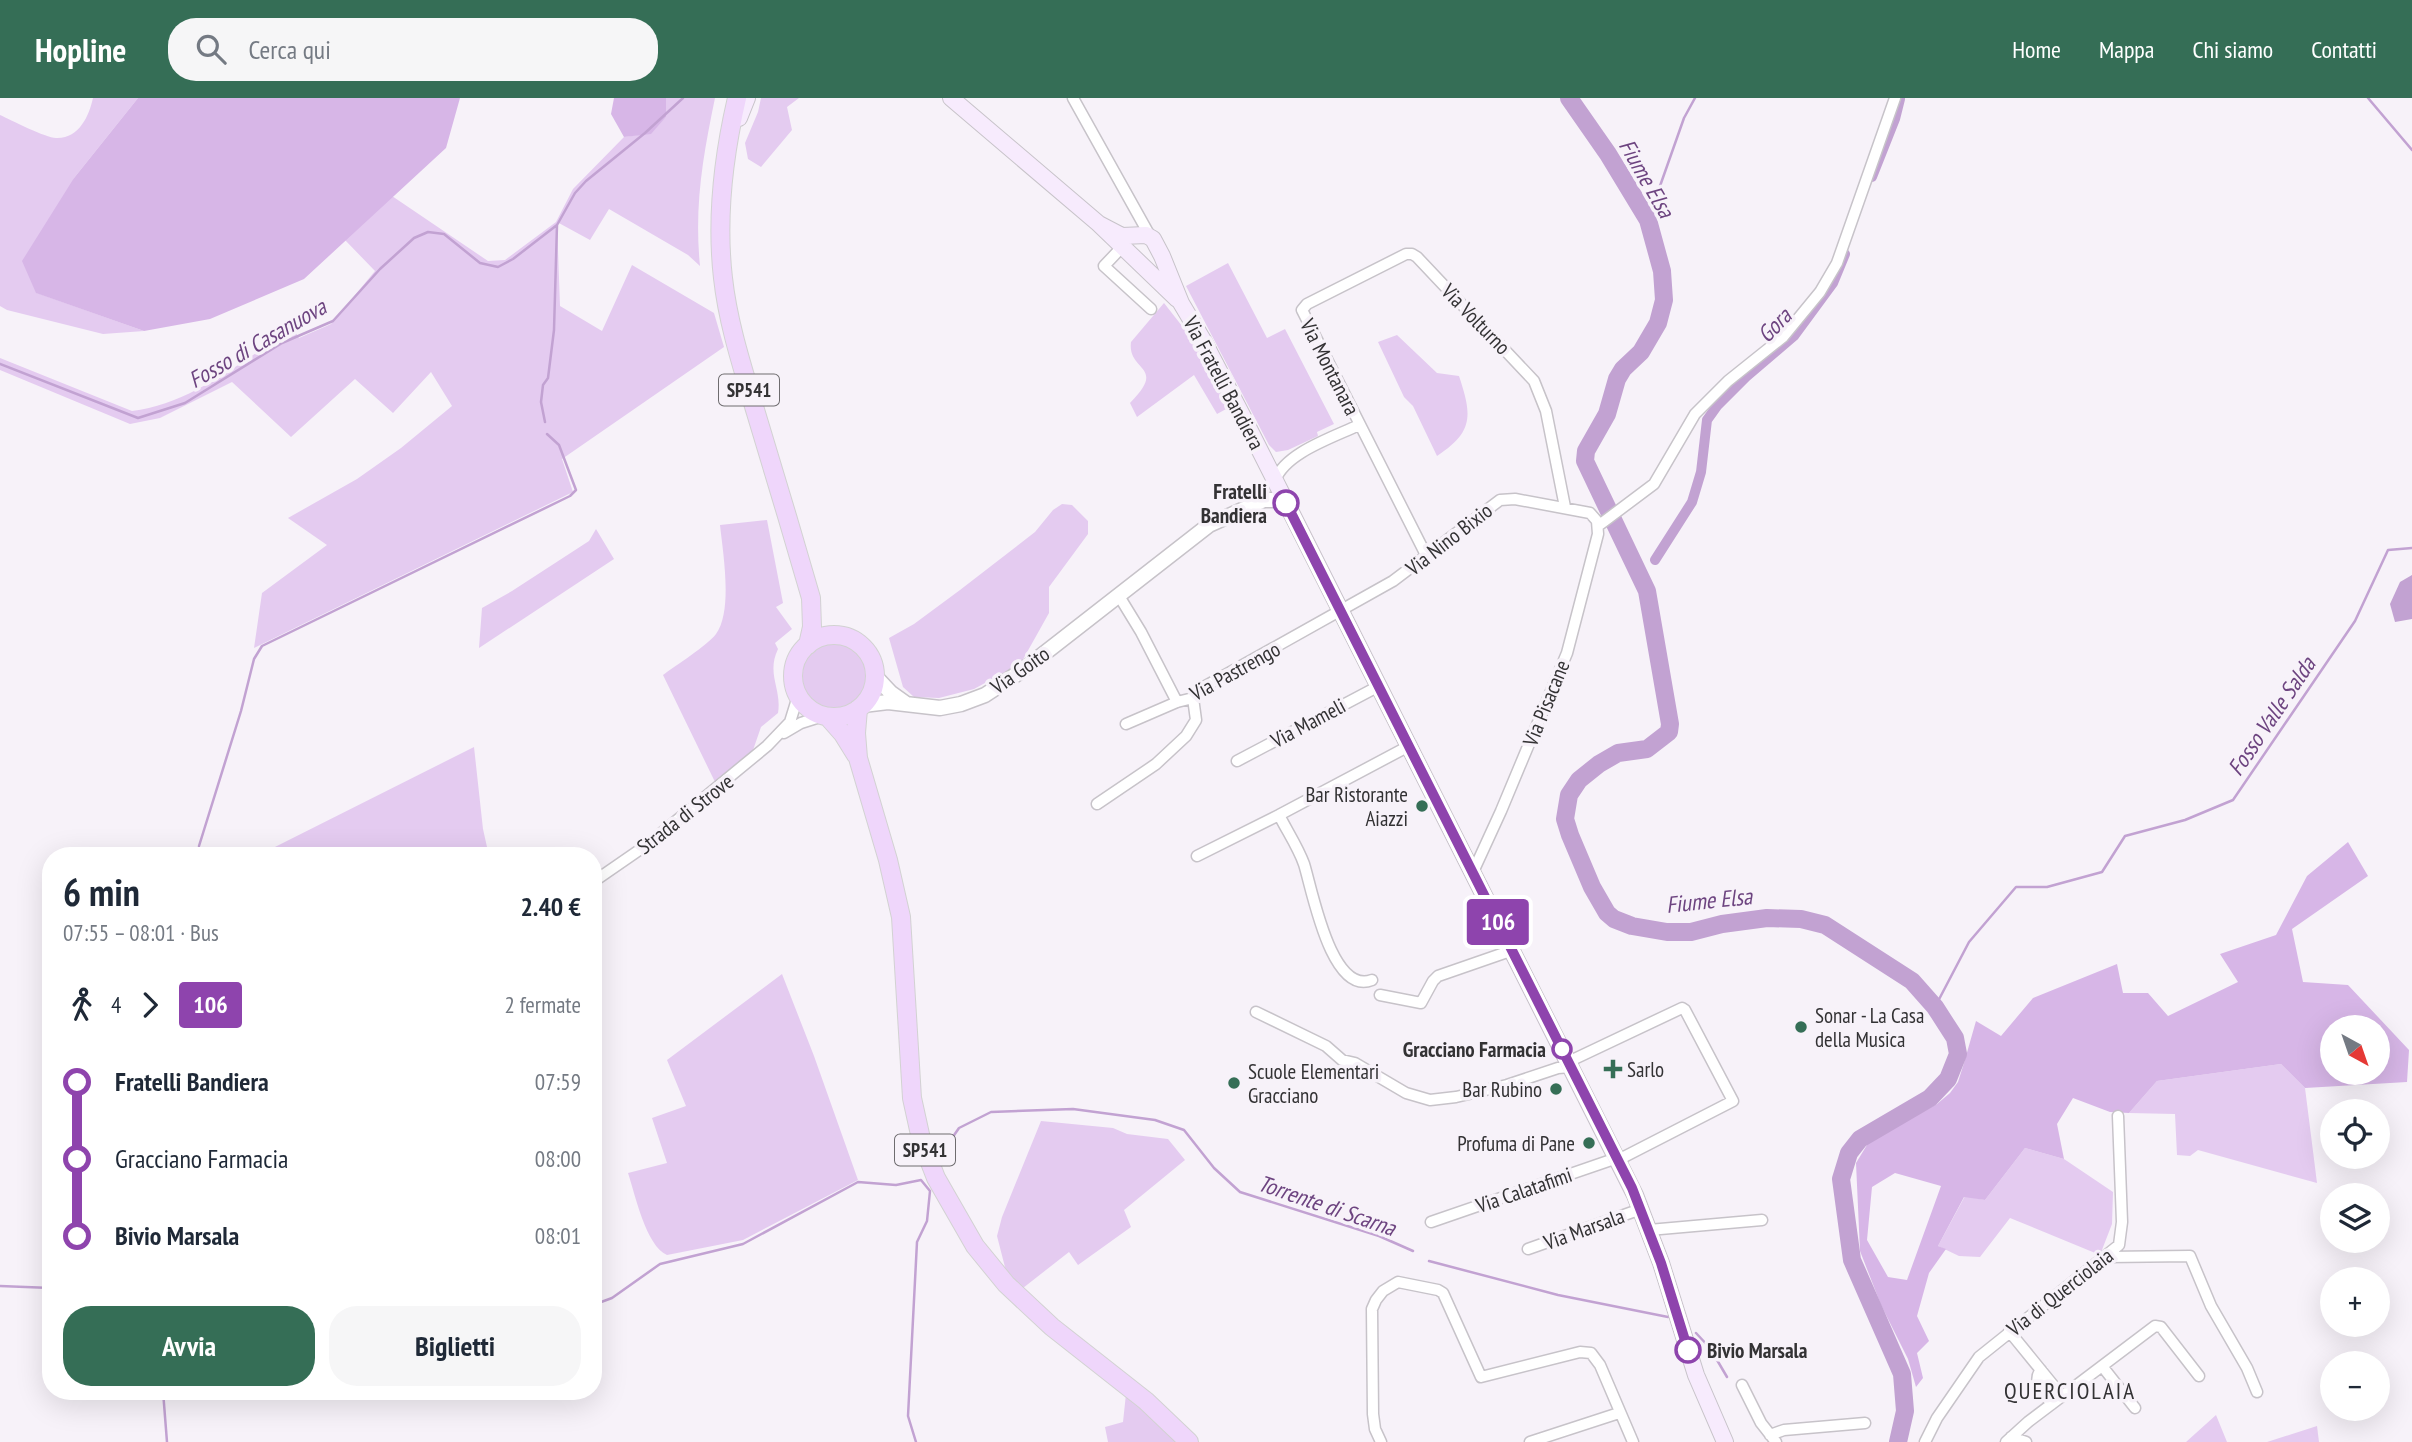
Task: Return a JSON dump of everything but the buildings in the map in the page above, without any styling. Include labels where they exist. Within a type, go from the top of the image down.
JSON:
[{"type":"main road","name":"SP541","points":[[737,98],[724,159],[719,232],[728,310],[811,598],[825,622],[839,636],[851,639],[868,654],[875,676],[870,696],[860,707],[856,733],[858,758],[899,906],[912,1098],[921,1139],[941,1186],[975,1245],[1006,1284],[1052,1326],[1146,1401],[1189,1442]]},
{"type":"main road","name":"SP541","points":[[723,176],[745,98]]},
{"type":"main road","name":"Via Fratelli Bandiera","points":[[951,98],[1099,224],[1181,303]]},
{"type":"main road","name":"Via Fratelli Bandiera","points":[[1099,224],[1122,236],[1143,236],[1164,259],[1181,303],[1263,456],[1641,1209],[1696,1375],[1725,1442]]},
{"type":"main road","points":[[1124,250],[1143,236]]},
{"type":"main road","points":[[1149,271],[1157,268],[1164,259]]},
{"type":"main road","name":"SP541","points":[[811,598],[812,627],[808,645],[799,656],[794,669],[793,682],[798,696],[810,710],[826,716],[843,734],[858,758]]},
{"type":"main road","points":[[808,645],[817,639],[839,636]]},
{"type":"main road","points":[[826,716],[849,714],[860,707]]},
{"type":"street","points":[[1073,98],[1143,236]]},
{"type":"street","points":[[1603,523],[1657,481],[1687,425],[1703,405],[1783,337],[1828,280],[1837,263],[1895,98]]},
{"type":"street","points":[[1124,250],[1104,266],[1152,309]]},
{"type":"street","name":"Via Volturno","points":[[1302,309],[1406,254],[1417,257],[1534,381],[1546,411],[1565,507]]},
{"type":"street","name":"Via Montanara","points":[[1302,309],[1426,555]]},
{"type":"street","name":"Via Montanara","points":[[1275,481],[1281,468],[1294,457],[1359,425]]},
{"type":"street","name":"Via Montanara","points":[[1263,456],[1276,459],[1294,457]]},
{"type":"street","name":"Via Goito","points":[[1241,509],[1275,481]]},
{"type":"street","name":"Via Goito","points":[[860,707],[887,702],[940,708],[961,704],[990,692],[1023,670],[1209,525],[1268,499],[1285,500]]},
{"type":"street","name":"Via Nino Bixio","points":[[1341,611],[1400,577],[1500,500],[1516,499],[1565,507],[1592,514],[1603,523]]},
{"type":"street","name":"Via Pisacane","points":[[1473,872],[1567,653],[1603,523]]},
{"type":"street","points":[[1119,596],[1177,702]]},
{"type":"street","name":"Via Pastrengo","points":[[1126,724],[1177,702],[1194,698],[1202,688],[1341,611]]},
{"type":"street","points":[[875,676],[887,690],[906,704]]},
{"type":"street","name":"Via Mameli","points":[[1237,761],[1379,686]]},
{"type":"street","name":"Strada di Strove","points":[[773,741],[790,722],[798,696]]},
{"type":"street","points":[[1097,804],[1156,764],[1186,736],[1195,720],[1194,698]]},
{"type":"street","name":"Strada di Strove","points":[[602,876],[668,829],[773,741],[801,723],[826,716]]},
{"type":"street","points":[[1197,856],[1409,746]]},
{"type":"street","points":[[1279,815],[1303,862],[1320,927],[1336,958],[1358,981],[1365,983],[1372,980]]},
{"type":"street","points":[[1380,995],[1421,1003],[1433,981],[1440,975],[1513,950]]},
{"type":"street","name":"Via Calatafimi","points":[[1431,1222],[1617,1159],[1733,1101],[1683,1008],[1674,1010],[1570,1064]]},
{"type":"street","points":[[1256,1012],[1326,1046],[1342,1060],[1352,1061],[1406,1093],[1430,1100],[1465,1095],[1570,1064]]},
{"type":"street","name":"Via di Querciolaia","points":[[1925,1442],[1933,1424],[1970,1368],[2009,1331],[2119,1245],[2122,1230],[2118,1116]]},
{"type":"street","name":"Via Marsala","points":[[1528,1249],[1641,1209]]},
{"type":"street","points":[[1649,1230],[1762,1220]]},
{"type":"street","points":[[2107,1256],[2190,1256],[2211,1306],[2249,1372],[2257,1392]]},
{"type":"street","points":[[1381,1442],[1375,1429],[1373,1414],[1372,1312],[1380,1294],[1394,1282],[1442,1292],[1480,1377],[1577,1352],[1589,1352],[1600,1365],[1633,1442]]},
{"type":"street","points":[[2008,1439],[2158,1326],[2199,1376]]},
{"type":"street","points":[[2009,1331],[2062,1396]]},
{"type":"street","points":[[2102,1366],[2135,1408]]},
{"type":"street","points":[[2040,1370],[2036,1381],[2052,1404]]},
{"type":"street","points":[[1742,1385],[1761,1423],[1773,1438],[1784,1430],[1865,1423]]},
{"type":"street","points":[[1530,1442],[1619,1413]]},
{"type":"street","points":[[2008,1439],[2026,1442]]},
{"type":"shaded area","points":[[93,98],[138,98],[74,178],[37,293],[144,331],[103,334],[0,306],[0,115],[45,135],[64,137],[77,131],[82,125]]},
{"type":"shaded area","points":[[138,98],[460,98],[446,148],[304,279],[210,319],[144,331],[36,293],[22,261],[74,178]]},
{"type":"shaded area","points":[[614,98],[666,98],[666,117],[651,134],[624,137],[611,114]]},
{"type":"shaded area","points":[[666,98],[715,98],[701,181],[698,223],[700,266],[688,255],[609,209],[590,240],[557,222],[560,306],[602,331],[632,265],[714,313],[724,347],[562,459],[573,492],[254,648],[262,593],[327,545],[288,518],[357,479],[401,448],[452,406],[431,372],[393,413],[355,379],[291,437],[232,382],[160,418],[130,424],[0,370],[0,358],[132,411],[176,399],[217,378],[293,328],[299,338],[331,324],[375,271],[345,240],[392,196],[488,261],[505,260],[556,222],[573,189],[624,137],[651,133],[666,117]]},
{"type":"shaded area","points":[[761,98],[799,98],[787,107],[792,130],[761,167],[748,159],[745,143]]},
{"type":"shaded area","points":[[1228,263],[1267,338],[1285,329],[1334,424],[1317,432],[1318,436],[1288,450],[1276,452],[1269,445],[1186,286]]},
{"type":"shaded area","points":[[1164,303],[1193,340],[1228,408],[1217,414],[1194,375],[1137,417],[1130,403],[1146,382],[1146,375],[1131,352],[1131,342]]},
{"type":"shaded area","points":[[1397,335],[1437,373],[1459,376],[1468,412],[1467,422],[1458,439],[1437,456],[1413,406],[1404,397],[1378,342]]},
{"type":"shaded area","points":[[1062,504],[1072,505],[1088,521],[1088,534],[1049,587],[1049,613],[1021,663],[974,689],[939,698],[914,697],[903,687],[889,638],[914,624],[1035,532],[1053,510]]},
{"type":"shaded area","points":[[767,520],[783,603],[776,607],[792,629],[775,643],[778,649],[773,666],[778,713],[761,727],[752,753],[716,784],[663,675],[706,644],[721,624],[726,581],[720,525]]},
{"type":"shaded area","points":[[596,529],[614,559],[479,648],[482,608],[589,541]]},
{"type":"shaded area","points":[[2412,575],[2412,619],[2395,622],[2390,604],[2400,582]]},
{"type":"shaded area","points":[[833,643],[846,646],[857,653],[864,664],[867,677],[864,690],[857,701],[846,708],[833,711],[820,708],[809,701],[802,690],[799,677],[802,664],[809,653],[820,646]]},
{"type":"shaded area","points":[[474,747],[487,847],[275,847]]},
{"type":"shaded area","points":[[2348,842],[2368,876],[2292,929],[2303,982],[2348,985],[2376,1015],[2320,1015],[2320,1085],[2356,1085],[2305,1088],[2281,1064],[2157,1081],[2129,1113],[2110,1112],[2073,1098],[2057,1124],[2064,1159],[2025,1148],[1985,1200],[1964,1197],[1938,1246],[1946,1249],[1929,1273],[1917,1316],[1929,1341],[1917,1353],[1923,1378],[1916,1387],[1908,1359],[1881,1305],[1860,1251],[1856,1163],[1870,1140],[1937,1104],[1950,1093],[1958,1082],[1976,1021],[2001,1036],[2033,998],[2117,964],[2123,993],[2148,993],[2168,1016],[2238,982],[2220,954],[2276,935],[2307,876]],"holes":[[[1895,1173],[1941,1186],[1907,1280],[1888,1277],[1867,1240],[1872,1187]]]},
{"type":"shaded area","points":[[782,974],[858,1180],[743,1240],[667,1255],[660,1250],[647,1231],[628,1173],[667,1163],[652,1118],[686,1106],[667,1060]]},
{"type":"shaded area","points":[[2390,1030],[2409,1050],[2407,1082],[2390,1083]]},
{"type":"shaded area","points":[[2281,1064],[2305,1088],[2317,1183],[2198,1150],[2190,1156],[2177,1155],[2175,1114],[2129,1113],[2157,1081]]},
{"type":"shaded area","points":[[1041,1121],[1113,1128],[1127,1134],[1168,1139],[1185,1160],[1124,1210],[1131,1227],[1078,1265],[1069,1252],[1023,1288],[1006,1271],[997,1236],[1002,1217]]},
{"type":"shaded area","points":[[2025,1148],[2064,1159],[2113,1192],[2112,1224],[2100,1255],[2010,1218],[1980,1257],[1959,1256],[1938,1246],[1965,1196],[1985,1200]]},
{"type":"shaded area","points":[[1126,1394],[1178,1442],[1108,1442],[1105,1427],[1123,1422]]},
{"type":"shaded area","points":[[2216,1415],[2227,1442],[2186,1442]]},
{"type":"shaded area","points":[[2317,1426],[2319,1442],[2267,1442]]},
{"type":"waterway","name":"Fosso di Casanuova","points":[[0,364],[138,418],[185,403],[282,343],[333,321],[380,269],[414,238],[428,232],[444,234],[480,263],[498,267],[513,259],[557,225],[575,193],[586,181],[683,98]]},
{"type":"waterway","name":"Fiume Elsa","points":[[1569,98],[1608,154],[1648,220],[1662,271],[1664,300],[1658,323],[1641,352],[1623,369],[1617,379],[1607,414],[1586,451],[1585,461],[1647,591],[1670,724],[1669,732],[1647,749],[1618,753],[1579,780],[1569,795],[1565,819],[1592,887],[1607,913],[1614,919],[1632,926],[1667,932],[1691,932],[1722,924],[1767,918],[1801,919],[1825,925],[1912,981],[1935,1007],[1955,1038],[1958,1054],[1948,1079],[1930,1098],[1860,1139],[1849,1153],[1841,1179],[1852,1260],[1902,1374],[1905,1411],[1898,1442]]},
{"type":"waterway","points":[[1648,220],[1684,118],[1695,98]]},
{"type":"waterway","points":[[2368,98],[2412,150]]},
{"type":"waterway","name":"Gora","points":[[1872,177],[1900,99]]},
{"type":"waterway","points":[[545,422],[541,402],[543,385],[548,378],[554,330],[557,225]]},
{"type":"waterway","name":"Gora","points":[[1655,560],[1692,502],[1701,472],[1707,420],[1746,377],[1794,336],[1833,283],[1845,254]]},
{"type":"waterway","points":[[199,846],[241,711],[254,659],[262,646],[570,496],[576,490],[559,445],[547,434]]},
{"type":"waterway","name":"Fosso Valle Salda","points":[[1935,1007],[1969,942],[2016,887],[2047,887],[2102,872],[2125,836],[2185,820],[2233,800],[2355,621],[2388,550],[2412,548]]},
{"type":"waterway","name":"Torrente di Scarna","points":[[941,1154],[959,1128],[991,1112],[1073,1109],[1155,1120],[1184,1130],[1214,1168],[1240,1192],[1379,1236],[1413,1251]]},
{"type":"waterway","name":"Torrente di Scarna","points":[[602,1302],[612,1298],[660,1264],[743,1244],[858,1182],[896,1185],[921,1180],[930,1191],[927,1221],[917,1242],[908,1416],[916,1442]]},
{"type":"waterway","name":"Torrente di Scarna","points":[[1429,1261],[1558,1295],[1668,1317]]},
{"type":"waterway","name":"Torrente di Scarna","points":[[0,1286],[42,1288]]},
{"type":"waterway","name":"Torrente di Scarna","points":[[1696,1333],[1710,1348],[1727,1377]]},
{"type":"waterway","points":[[164,1400],[167,1442]]},
{"type":"bus line","name":"106","points":[[1286,503],[1632,1188],[1661,1263],[1688,1350]]},
{"type":"place","name":"Fratelli Bandiera","points":[[1286,503]]},
{"type":"place","name":"Bar Ristorante Aiazzi","points":[[1422,806]]},
{"type":"place","name":"Sonar - La Casa della Musica","points":[[1801,1027]]},
{"type":"place","name":"Gracciano Farmacia","points":[[1562,1049]]},
{"type":"place","name":"Sarlo","points":[[1613,1069]]},
{"type":"place","name":"Scuole Elementari Gracciano","points":[[1234,1083]]},
{"type":"place","name":"Bar Rubino","points":[[1556,1089]]},
{"type":"place","name":"Profuma di Pane","points":[[1589,1143]]},
{"type":"place","name":"Bivio Marsala","points":[[1688,1350]]},
{"type":"district","name":"QUERCIOLAIA","points":[[2070,1390]]}]
